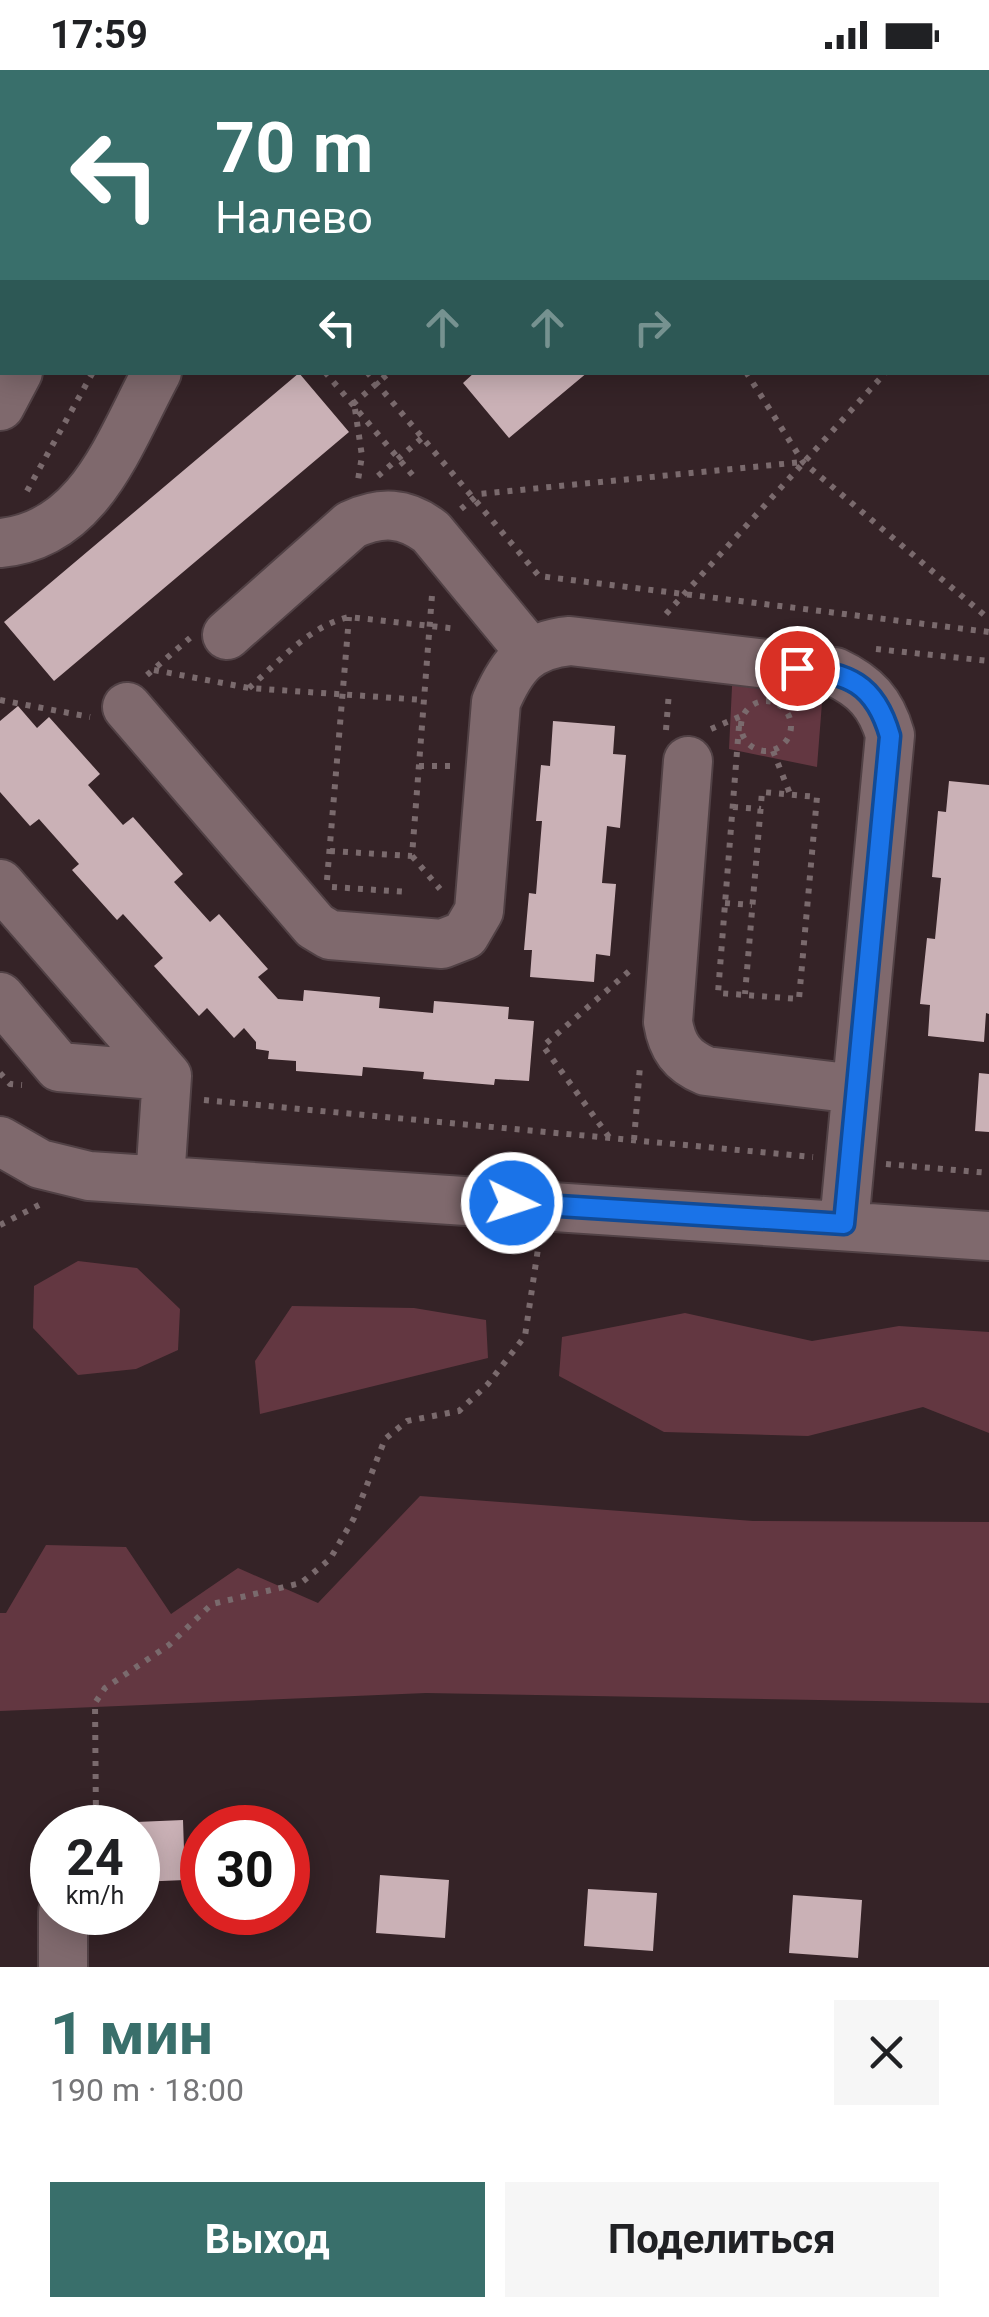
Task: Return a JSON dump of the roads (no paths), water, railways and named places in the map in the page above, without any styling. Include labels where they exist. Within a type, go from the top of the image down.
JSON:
[{"type":"street","points":[[0,406],[16,375]]},
{"type":"street","points":[[9,525],[27,540],[56,526],[78,507],[96,485],[155,375]]},
{"type":"street","points":[[227,636],[351,525],[370,516],[392,514],[413,518],[431,532],[530,652]]},
{"type":"street","points":[[148,684],[314,926],[330,936],[442,944],[465,935],[479,912],[496,702],[508,673],[530,652],[550,643],[570,641],[835,672],[855,681],[872,695],[890,736],[844,1224]]},
{"type":"street","points":[[688,760],[668,1022],[670,1038],[690,1064],[706,1070],[856,1088]]},
{"type":"street","points":[[0,884],[166,1087],[160,1180]]},
{"type":"street","points":[[0,998],[59,1066],[166,1087]]},
{"type":"street","points":[[0,1141],[40,1164],[89,1176],[989,1236]]},
{"type":"street","points":[[62,1935],[63,1967]]}]
